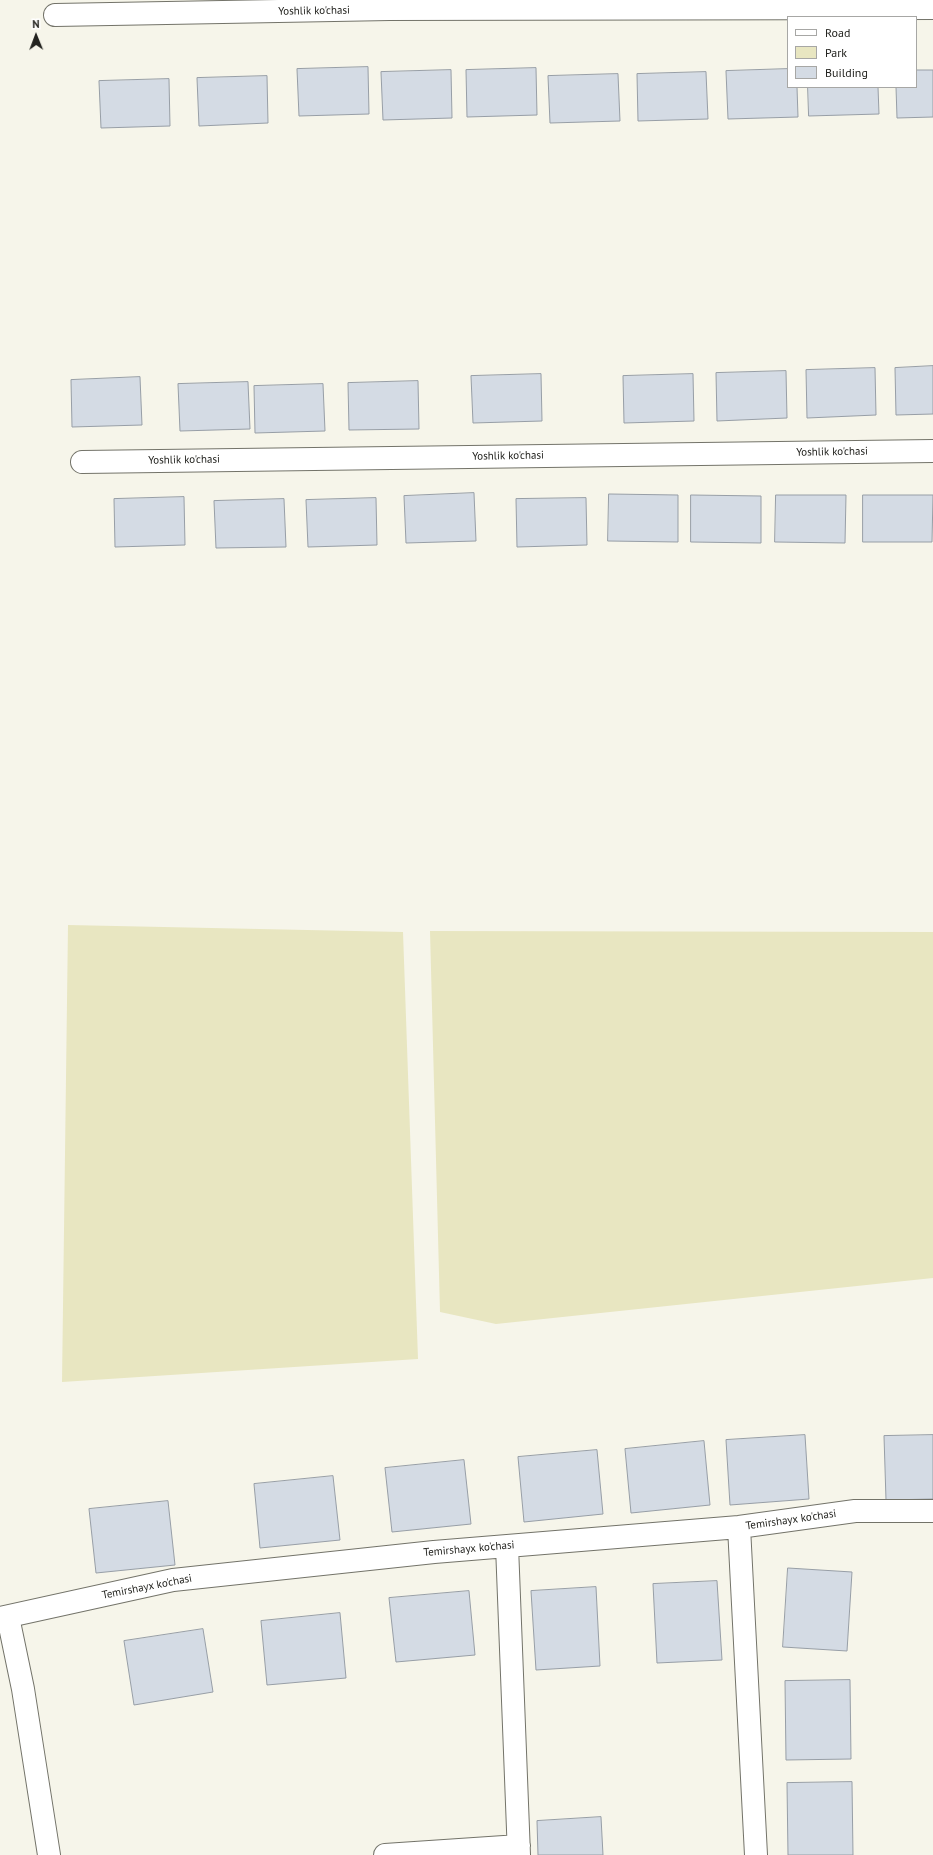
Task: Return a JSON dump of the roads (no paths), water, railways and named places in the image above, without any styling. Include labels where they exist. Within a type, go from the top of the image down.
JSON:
[{"type":"street","name":"Yoshlik ko'chasi","points":[[54,15],[390,9],[933,8]]},
{"type":"street","name":"Yoshlik ko'chasi","points":[[82,462],[933,451]]},
{"type":"street","name":"Temirshayx ko'chasi","points":[[49,1855],[23,1689],[4,1618],[173,1580],[434,1552],[739,1527],[856,1511],[933,1511]]},
{"type":"street","points":[[739,1527],[756,1855]]},
{"type":"street","points":[[385,1855],[519,1850],[507,1546]]}]
